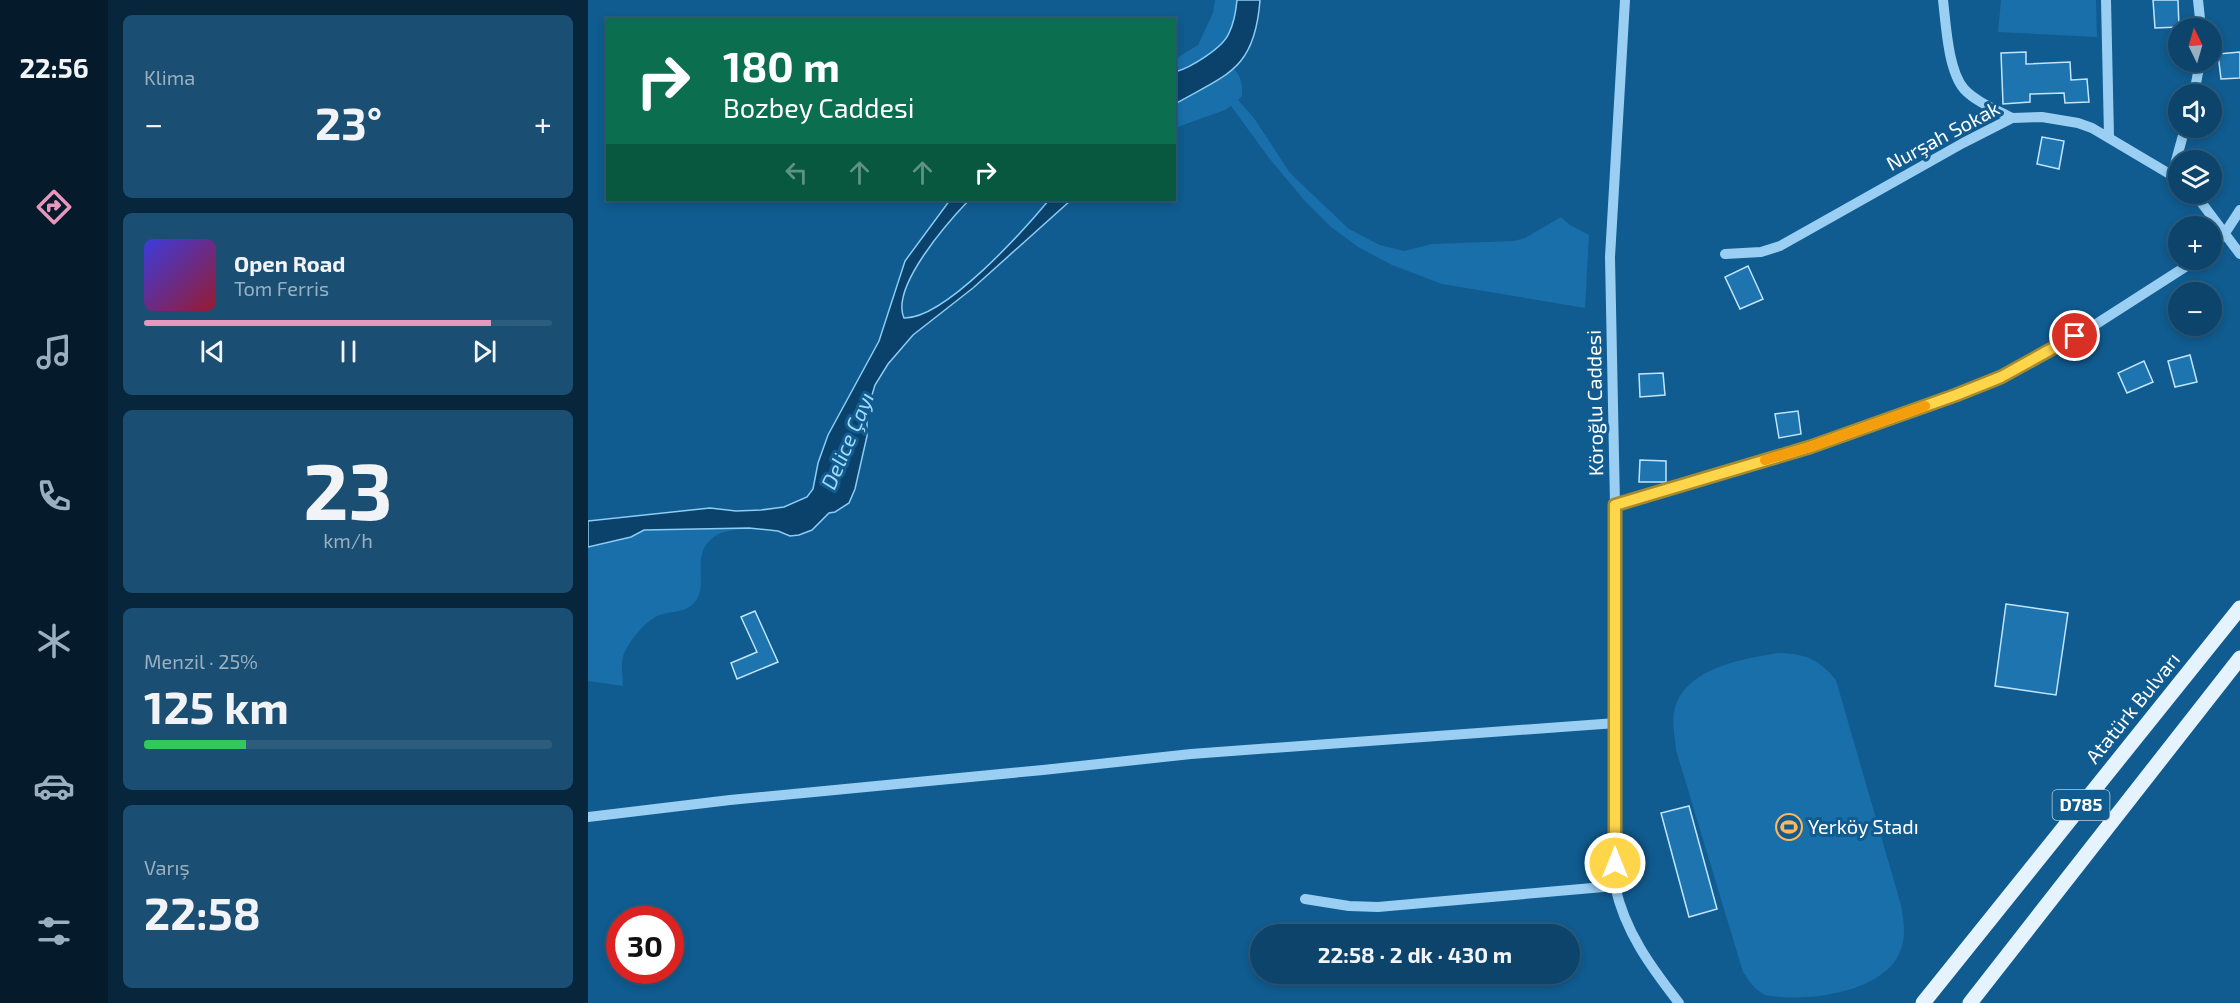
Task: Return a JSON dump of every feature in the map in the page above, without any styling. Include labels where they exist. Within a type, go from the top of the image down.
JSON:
[{"type":"main road","name":"Atatürk Bulvarı","points":[[1923,1003],[2240,608]]},
{"type":"main road","name":"D785","points":[[1970,1003],[2240,658]]},
{"type":"street","name":"Köroğlu Caddesi","points":[[1625,0],[1610,257],[1615,505],[1615,886],[1628,929],[1647,961],[1679,1003]]},
{"type":"street","points":[[1943,0],[1954,68],[1959,82],[1973,97],[2012,118]]},
{"type":"street","points":[[2106,0],[2109,136]]},
{"type":"street","points":[[2198,0],[2199,18]]},
{"type":"street","name":"Nurşah Sokak","points":[[1725,254],[1761,252],[1780,246],[2012,118],[2042,117],[2092,128],[2168,173]]},
{"type":"street","points":[[2203,204],[2240,254]]},
{"type":"street","points":[[2222,236],[2240,210]]},
{"type":"street","points":[[1615,505],[1810,447],[2001,377],[2090,328],[2180,270]]},
{"type":"street","points":[[588,817],[730,800],[1191,754],[1616,723]]},
{"type":"street","points":[[1305,899],[1378,907],[1615,886]]},
{"type":"shaded area","points":[[1215,0],[1237,0],[1235,17],[1226,39],[1205,57],[1176,72],[1176,58],[1198,45],[1213,13]]},
{"type":"shaded area","points":[[2001,0],[2096,0],[2097,37],[1998,32]]},
{"type":"shaded area","points":[[1234,69],[1242,85],[1242,96],[1238,100],[1254,118],[1290,173],[1349,229],[1380,245],[1404,251],[1432,244],[1514,241],[1525,238],[1561,217],[1570,225],[1589,235],[1585,308],[1442,284],[1392,265],[1358,247],[1331,227],[1304,200],[1269,158],[1231,106],[1176,128],[1176,103],[1221,79]]},
{"type":"shaded area","points":[[749,528],[720,533],[708,542],[701,560],[698,598],[688,608],[657,616],[638,632],[623,657],[623,686],[588,681],[588,547],[631,537],[644,530]]},
{"type":"shaded area","name":"Yerköy Stadı","points":[[1778,653],[1803,656],[1817,662],[1836,680],[1901,905],[1903,920],[1902,946],[1894,962],[1881,975],[1844,991],[1823,995],[1782,997],[1765,995],[1755,988],[1743,972],[1676,750],[1674,712],[1680,697],[1689,685],[1716,668]]},
{"type":"water","points":[[1237,0],[1260,0],[1257,23],[1245,55],[1236,67],[1224,76],[1176,103],[1176,72],[1205,57],[1220,45],[1231,29]]},
{"type":"water","name":"Delice Çayı","points":[[949,201],[968,201],[936,238],[913,273],[905,289],[902,305],[904,318],[921,314],[961,289],[1003,251],[1048,201],[1070,201],[973,288],[913,335],[888,364],[875,385],[867,411],[867,436],[855,489],[849,503],[829,513],[812,530],[790,536],[778,531],[749,528],[644,530],[631,537],[588,547],[588,521],[710,508],[736,511],[761,510],[784,507],[807,497],[813,489],[818,463],[828,435],[879,341],[905,261]]},
{"type":"building","points":[[2153,0],[2178,0],[2179,18],[2168,18],[2168,27],[2155,28]]},
{"type":"building","points":[[2026,52],[2026,64],[2070,62],[2071,80],[2087,79],[2089,102],[2065,103],[2064,93],[2030,94],[2030,102],[2003,104],[2001,53]]},
{"type":"building","points":[[2240,52],[2240,78],[2221,79],[2222,54]]},
{"type":"building","points":[[2042,137],[2064,141],[2059,169],[2037,164]]},
{"type":"building","points":[[1748,266],[1763,299],[1740,309],[1725,277]]},
{"type":"building","points":[[2190,355],[2197,382],[2175,387],[2168,361]]},
{"type":"building","points":[[2144,361],[2153,382],[2127,393],[2118,373]]},
{"type":"building","points":[[1663,373],[1665,395],[1640,397],[1639,374]]},
{"type":"building","points":[[1798,411],[1801,434],[1779,438],[1775,414]]},
{"type":"building","points":[[1640,460],[1666,461],[1666,482],[1639,482]]},
{"type":"building","points":[[2006,604],[2068,613],[2056,695],[1995,686]]},
{"type":"building","points":[[755,611],[778,662],[737,679],[731,663],[757,652],[741,617]]},
{"type":"building","points":[[1689,806],[1717,909],[1689,917],[1661,813]]},
{"type":"slow traffic","points":[[1765,460],[1810,447],[1925,406]]},
{"type":"place","name":"Yerköy Stadı","points":[[1789,827]]},
{"type":"route","points":[[1615,863],[1615,505],[1810,447],[1956,395],[2001,377],[2075,336]]}]
